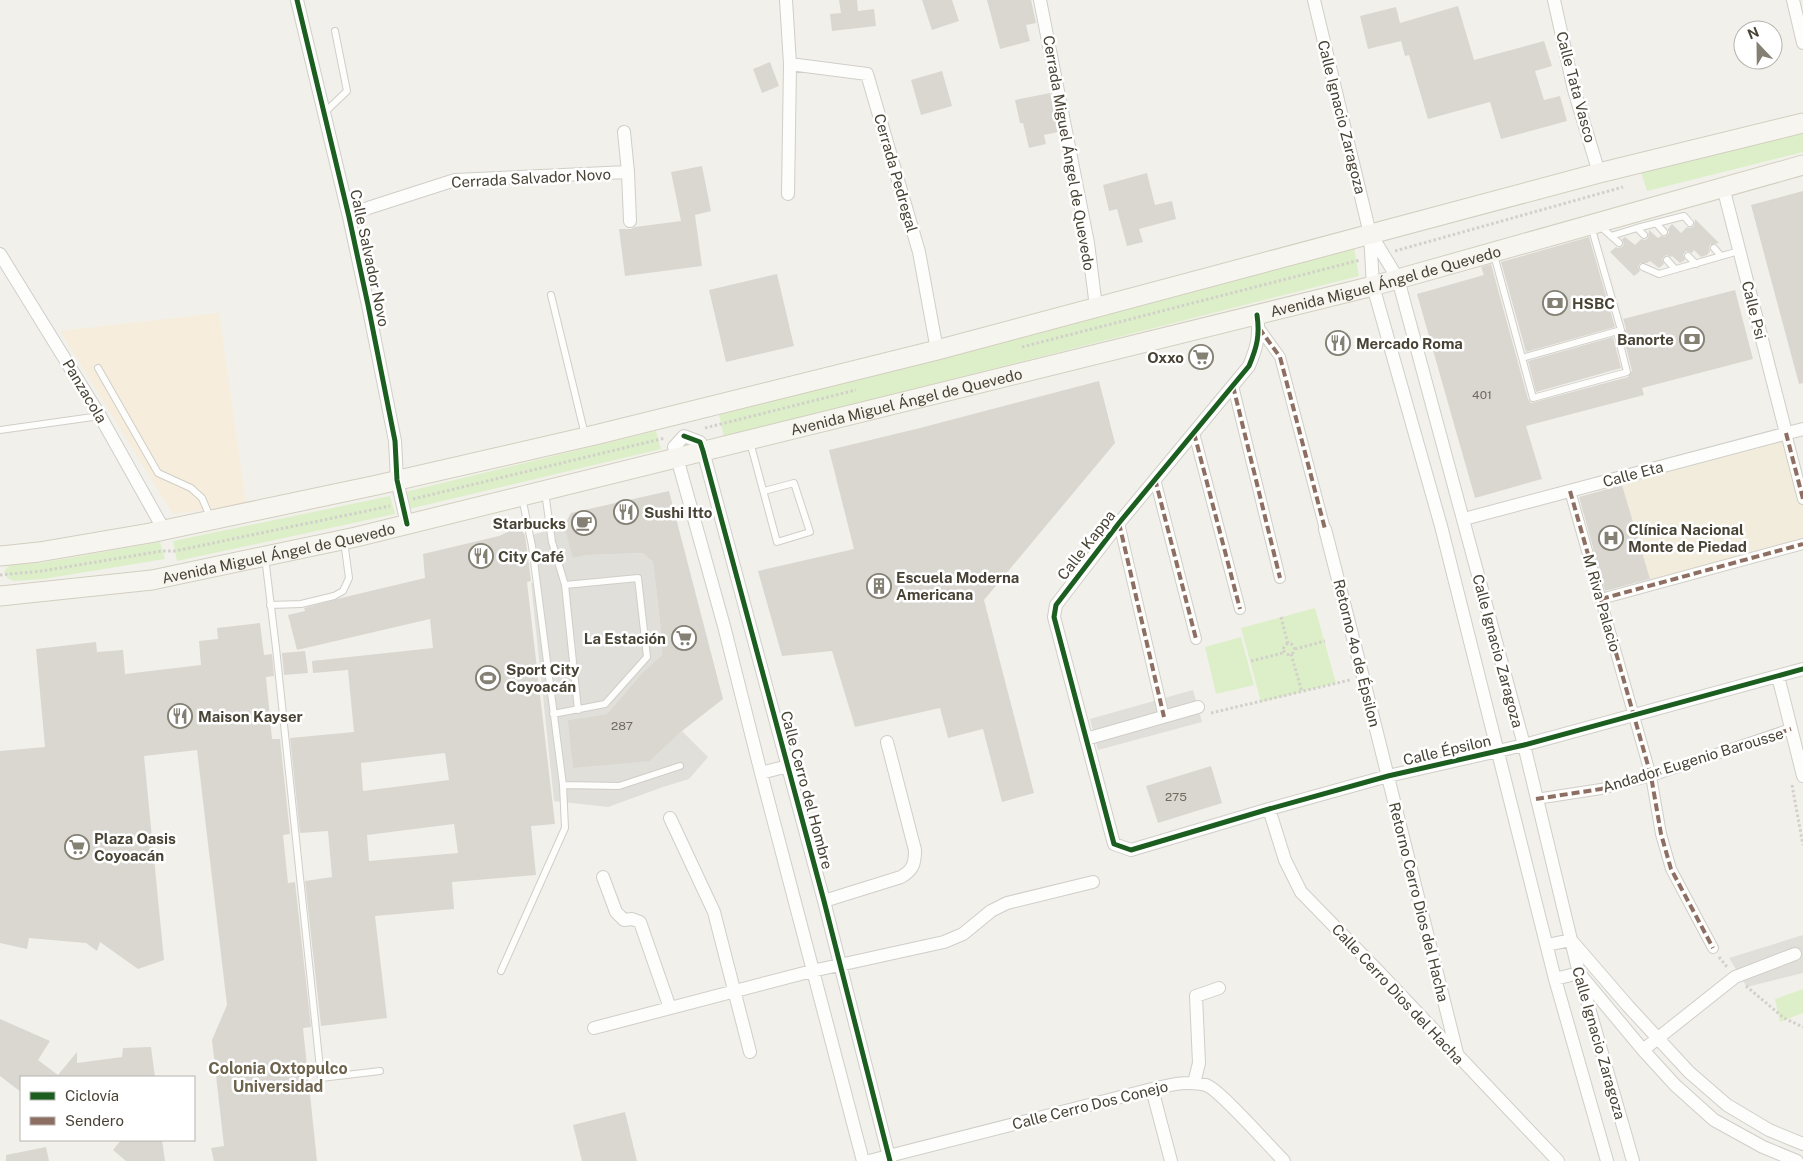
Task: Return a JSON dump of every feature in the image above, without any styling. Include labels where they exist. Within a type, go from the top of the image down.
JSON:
[{"type":"main road","points":[[0,556],[39,552],[164,530],[586,437],[938,350],[1599,173],[1803,123]]},
{"type":"main road","name":"Avenida Miguel Ángel de Quevedo","points":[[0,596],[152,580],[344,539],[749,440],[1258,322],[1373,286],[1803,165]]},
{"type":"street","name":"Calle Salvador Novo","points":[[296,0],[349,217],[392,424],[397,459],[397,480],[407,524]]},
{"type":"street","points":[[786,0],[790,64],[788,194]]},
{"type":"street","name":"Cerrada Miguel Ángel de Quevedo","points":[[1040,0],[1088,243],[1096,307]]},
{"type":"street","name":"Calle Ignacio Zaragoza","points":[[1314,0],[1370,234],[1373,286],[1441,526],[1555,979],[1607,1161]]},
{"type":"street","name":"Calle Tata Vasco","points":[[1554,0],[1574,90],[1599,173]]},
{"type":"street","points":[[1793,0],[1803,43]]},
{"type":"street","name":"Cerrada Pedregal","points":[[790,64],[867,74],[919,252],[938,350]]},
{"type":"street","points":[[624,132],[630,221]]},
{"type":"street","name":"Cerrada Salvador Novo","points":[[349,217],[368,208],[454,180],[628,172]]},
{"type":"street","name":"Calle Psi","points":[[1722,187],[1786,433]]},
{"type":"street","name":"Calle Ignacio Zaragoza","points":[[1370,234],[1398,279],[1524,745],[1579,973],[1633,1161]]},
{"type":"street","name":"Panzacola","points":[[0,254],[100,416],[164,530]]},
{"type":"street","points":[[1258,322],[1280,357],[1325,529]]},
{"type":"street","name":"Calle Kappa","points":[[1109,827],[1054,617],[1056,606],[1154,479],[1249,366],[1257,348],[1258,322]]},
{"type":"street","points":[[1233,386],[1280,578]]},
{"type":"street","points":[[679,414],[684,434],[700,442],[703,451]]},
{"type":"street","name":"Calle Eta","points":[[1464,519],[1803,429]]},
{"type":"street","points":[[1194,433],[1240,609]]},
{"type":"street","points":[[1786,433],[1803,499]]},
{"type":"street","points":[[684,434],[674,447],[676,458],[724,626],[812,971],[863,1161]]},
{"type":"street","name":"Calle Cerro del Hombre","points":[[703,451],[824,901],[890,1159]]},
{"type":"street","points":[[1154,479],[1196,639]]},
{"type":"street","name":"M Riva Palacio","points":[[1570,490],[1651,776],[1660,834],[1671,870],[1712,948]]},
{"type":"street","points":[[1119,523],[1164,717]]},
{"type":"street","name":"Retorno 4o de Épsilon","points":[[1325,529],[1388,776]]},
{"type":"street","points":[[1601,599],[1803,544]]},
{"type":"street","name":"Calle Épsilon","points":[[1109,827],[1114,844],[1130,850],[1388,776],[1524,745],[1803,669]]},
{"type":"street","points":[[1778,676],[1791,729],[1797,777]]},
{"type":"street","points":[[1086,739],[1164,717],[1203,710]]},
{"type":"street","name":"Andador Eugenio Barousse","points":[[1536,799],[1601,789],[1651,776],[1791,729]]},
{"type":"street","points":[[824,901],[900,877],[910,871],[915,862],[915,850],[887,742]]},
{"type":"street","name":"Calle Cerro del Hombre","points":[[761,773],[788,766]]},
{"type":"street","name":"Retorno Cerro Dios del Hacha","points":[[1388,776],[1458,1057]]},
{"type":"street","name":"Calle Cerro Dios del Hacha","points":[[1269,809],[1285,860],[1301,892],[1558,1161]]},
{"type":"street","points":[[670,818],[714,912],[750,1052]]},
{"type":"street","points":[[603,878],[616,912],[624,920],[632,919],[640,922],[670,1008]]},
{"type":"street","points":[[594,1028],[812,971],[944,942],[963,934],[991,911],[1008,903],[1093,882]]},
{"type":"street","points":[[1547,945],[1571,940],[1689,1072],[1727,1104],[1769,1130],[1803,1144]]},
{"type":"street","points":[[1643,1050],[1735,977],[1795,954]]},
{"type":"street","points":[[1555,979],[1579,973],[1643,1050],[1675,1085],[1714,1120],[1763,1147],[1797,1161]]},
{"type":"street","points":[[1194,1083],[1199,1063],[1196,996],[1219,988]]},
{"type":"street","name":"Calle Cerro Dos Conejo","points":[[869,1161],[890,1159],[1152,1089],[1175,1084],[1194,1083],[1208,1086],[1223,1098],[1284,1161]]},
{"type":"street","points":[[1152,1089],[1171,1161]]},
{"type":"lane","points":[[324,113],[347,91],[335,31]]},
{"type":"lane","points":[[1611,236],[1684,216],[1690,223]]},
{"type":"lane","points":[[1593,223],[1619,243]]},
{"type":"lane","points":[[1522,358],[1621,330],[1593,223]]},
{"type":"lane","points":[[1656,223],[1664,232]]},
{"type":"lane","points":[[1637,228],[1644,236]]},
{"type":"lane","points":[[1714,248],[1721,256]]},
{"type":"lane","points":[[1644,267],[1659,274],[1739,251]]},
{"type":"lane","points":[[1493,252],[1533,398],[1628,372],[1617,332]]},
{"type":"lane","points":[[1688,256],[1696,264]]},
{"type":"lane","points":[[1667,260],[1676,270]]},
{"type":"lane","points":[[551,295],[586,437]]},
{"type":"lane","points":[[98,368],[158,473],[192,488],[202,498],[211,520]]},
{"type":"lane","points":[[0,430],[100,416]]},
{"type":"lane","points":[[749,440],[777,542],[810,532],[794,483],[764,491]]},
{"type":"lane","points":[[545,490],[552,542],[566,585],[578,710]]},
{"type":"lane","points":[[502,971],[566,828],[563,785],[532,546],[522,496]]},
{"type":"lane","points":[[270,605],[301,604],[334,596],[343,591],[349,578],[344,539]]},
{"type":"lane","points":[[265,556],[321,1078],[380,1071]]},
{"type":"lane","points":[[553,714],[605,704],[647,657],[638,578],[566,585]]},
{"type":"lane","points":[[563,785],[618,786],[680,766]]},
{"type":"path","points":[[1383,254],[1625,186]]},
{"type":"path","points":[[0,575],[42,571],[175,550],[402,502],[684,434]]},
{"type":"path","points":[[1281,617],[1288,644]]},
{"type":"path","points":[[1288,644],[1295,648],[1325,641]]},
{"type":"path","points":[[1283,653],[1283,647],[1288,644]]},
{"type":"path","points":[[1291,654],[1295,648]]},
{"type":"path","points":[[1251,661],[1283,653],[1291,654]]},
{"type":"path","points":[[1291,654],[1302,692]]},
{"type":"path","points":[[1203,710],[1302,692],[1363,677]]},
{"type":"path","points":[[1797,777],[1803,846]]},
{"type":"path","points":[[1712,948],[1735,977],[1784,1018],[1803,1027]]},
{"type":"shaded area","points":[[219,313],[246,504],[173,514],[60,331]]},
{"type":"shaded area","points":[[1786,433],[1803,499],[1803,544],[1651,585],[1620,477]]},
{"type":"shaded area","points":[[564,526],[574,558],[588,555],[643,553],[653,562],[662,655],[642,673],[607,714],[568,720],[650,761],[682,731],[708,757],[689,779],[608,807],[554,801],[531,583],[539,581],[532,535]]},
{"type":"shaded area","points":[[1193,690],[1202,722],[1098,750],[1090,719]]},
{"type":"shaded area","points":[[1803,935],[1803,973],[1747,987],[1729,958]]},
{"type":"green space","points":[[1803,130],[1803,152],[1647,191],[1641,172]]},
{"type":"green space","points":[[1354,248],[1359,276],[724,437],[719,415]]},
{"type":"green space","points":[[656,431],[661,449],[409,509],[405,492]]},
{"type":"green space","points":[[390,496],[395,514],[177,561],[173,541]]},
{"type":"green space","points":[[160,542],[165,559],[43,579],[14,581],[7,578],[4,571],[11,564],[40,563]]},
{"type":"green space","points":[[1315,608],[1336,683],[1261,702],[1241,628]]},
{"type":"green space","points":[[1241,637],[1254,685],[1216,694],[1205,647]]},
{"type":"green space","points":[[1803,989],[1803,1013],[1780,1022],[1775,999]]},
{"type":"building","points":[[839,0],[857,0],[858,11],[874,9],[876,26],[832,31],[830,14],[841,13]]},
{"type":"building","points":[[922,0],[952,0],[959,21],[932,30]]},
{"type":"building","points":[[987,0],[1031,0],[1036,23],[1026,25],[1030,41],[1000,49]]},
{"type":"building","points":[[1458,6],[1474,60],[1544,41],[1552,66],[1535,71],[1544,100],[1560,96],[1567,121],[1501,139],[1490,102],[1428,119],[1409,55],[1405,56],[1401,41],[1368,49],[1360,16],[1396,7],[1400,23]]},
{"type":"building","points":[[770,62],[779,86],[762,93],[753,69]]},
{"type":"building","points":[[942,71],[952,106],[921,115],[911,80]]},
{"type":"building","points":[[1050,93],[1058,132],[1044,135],[1046,144],[1029,148],[1023,123],[1020,123],[1015,100]]},
{"type":"building","points":[[702,166],[711,211],[695,215],[702,266],[625,276],[619,229],[631,229],[681,221],[671,172]]},
{"type":"building","points":[[1147,173],[1155,205],[1172,201],[1176,219],[1139,229],[1143,242],[1127,246],[1117,209],[1109,211],[1103,185]]},
{"type":"building","points":[[1803,191],[1803,383],[1799,384],[1751,205]]},
{"type":"building","points":[[1695,219],[1719,243],[1710,245],[1710,251],[1707,255],[1701,257],[1694,250],[1692,253],[1686,251],[1683,255],[1685,260],[1680,263],[1672,256],[1666,255],[1662,259],[1664,264],[1659,268],[1650,261],[1640,263],[1638,267],[1640,271],[1634,276],[1610,252],[1616,247],[1622,247],[1624,244],[1622,239],[1625,237],[1635,245],[1641,239],[1645,240],[1648,238],[1649,230],[1658,238],[1661,236],[1665,237],[1669,233],[1668,229],[1672,224],[1681,233],[1687,227],[1694,226]]},
{"type":"building","points":[[1589,237],[1615,327],[1526,352],[1501,262]]},
{"type":"building","points":[[1491,264],[1528,399],[1531,403],[1628,377],[1632,371],[1623,335],[1626,329],[1623,319],[1735,290],[1753,359],[1642,388],[1644,395],[1526,426],[1542,479],[1475,498],[1417,294],[1484,275],[1481,267]]},
{"type":"building","points":[[777,274],[794,346],[726,362],[709,290]]},
{"type":"building","points":[[1613,337],[1621,368],[1536,392],[1528,361]]},
{"type":"building","name":"Escuela Moderna Americana","points":[[1099,381],[1115,443],[984,600],[1034,793],[1002,802],[983,729],[948,738],[940,708],[855,727],[832,651],[782,656],[758,571],[854,549],[829,450]]},
{"type":"building","name":"Clínica Nacional Monte de Piedad","points":[[1622,485],[1650,579],[1605,591],[1579,497]]},
{"type":"building","name":"La Estación","points":[[669,491],[723,699],[682,731],[650,761],[573,768],[568,720],[607,714],[642,673],[662,655],[653,562],[643,553],[588,555],[573,558],[564,526],[571,513]]},
{"type":"building","points":[[520,529],[525,535],[531,581],[527,582],[555,824],[531,826],[536,875],[452,882],[454,909],[375,916],[387,1018],[321,1026],[305,881],[332,877],[328,831],[300,833],[290,738],[354,732],[348,670],[313,673],[312,661],[433,648],[430,619],[297,650],[288,615],[305,611],[304,608],[341,598],[425,578],[423,554],[499,536],[512,530]],"holes":[[[445,753],[449,780],[363,791],[361,763]],[[454,824],[458,853],[369,861],[367,835]]]},
{"type":"building","name":"Plaza Oasis Coyoacán","points":[[260,623],[264,655],[272,654],[274,676],[266,677],[272,739],[280,739],[290,834],[283,835],[288,883],[295,882],[311,1027],[303,1028],[317,1161],[214,1161],[211,1148],[224,1146],[212,1040],[227,1005],[197,750],[144,756],[164,960],[138,969],[100,942],[97,951],[86,943],[29,938],[27,949],[0,943],[0,751],[45,747],[36,649],[96,642],[97,652],[123,650],[125,674],[201,665],[199,641],[218,639],[217,628]]},
{"type":"building","points":[[305,651],[308,673],[284,675],[282,653]]},
{"type":"building","points":[[1211,766],[1222,803],[1158,823],[1146,786]]},
{"type":"building","points":[[0,1019],[50,1041],[38,1060],[58,1075],[77,1052],[77,1063],[122,1057],[123,1048],[151,1047],[155,1076],[20,1076],[20,1091],[0,1076]]},
{"type":"building","points":[[625,1112],[637,1161],[582,1161],[573,1125]]},
{"type":"building","points":[[120,1141],[162,1141],[165,1161],[126,1161],[113,1150]]},
{"type":"building","points":[[46,1147],[49,1161],[6,1161],[6,1155]]},
{"type":"marked path","points":[[1259,328],[1280,357],[1325,529]]},
{"type":"marked path","points":[[1233,386],[1280,578]]},
{"type":"marked path","points":[[1194,433],[1240,609]]},
{"type":"marked path","points":[[1786,433],[1803,499]]},
{"type":"marked path","points":[[1155,479],[1196,639]]},
{"type":"marked path","points":[[1570,491],[1651,776],[1661,834],[1671,869],[1713,948]]},
{"type":"marked path","points":[[1119,523],[1164,717]]},
{"type":"marked path","points":[[1601,599],[1803,544]]},
{"type":"marked path","points":[[1536,799],[1601,789],[1651,776],[1791,729]]},
{"type":"cycle path","points":[[297,0],[368,305],[395,441],[397,480],[407,524]]},
{"type":"cycle path","points":[[1257,315],[1257,341],[1249,366],[1119,523],[1056,605],[1054,617],[1114,844],[1131,850],[1388,776],[1524,745],[1803,669]]},
{"type":"cycle path","points":[[684,436],[700,442],[703,451],[824,901],[890,1161]]},
{"type":"place","name":"HSBC","points":[[1555,303]]},
{"type":"place","name":"Banorte","points":[[1692,339]]},
{"type":"place","name":"Mercado Roma","points":[[1338,343]]},
{"type":"place","name":"Oxxo","points":[[1201,357]]},
{"type":"place","name":"Sushi Itto","points":[[626,512]]},
{"type":"place","name":"Starbucks","points":[[584,523]]},
{"type":"place","name":"Clínica Nacional Monte de Piedad","points":[[1611,538]]},
{"type":"place","name":"City Café","points":[[481,556]]},
{"type":"place","name":"Escuela Moderna Americana","points":[[879,586]]},
{"type":"place","name":"La Estación","points":[[684,638]]},
{"type":"place","name":"Sport City Coyoacán","points":[[488,678]]},
{"type":"place","name":"Maison Kayser","points":[[180,716]]},
{"type":"place","name":"Plaza Oasis Coyoacán","points":[[77,847]]},
{"type":"district","name":"Colonia Oxtopulco Universidad","points":[[278,1077]]}]
